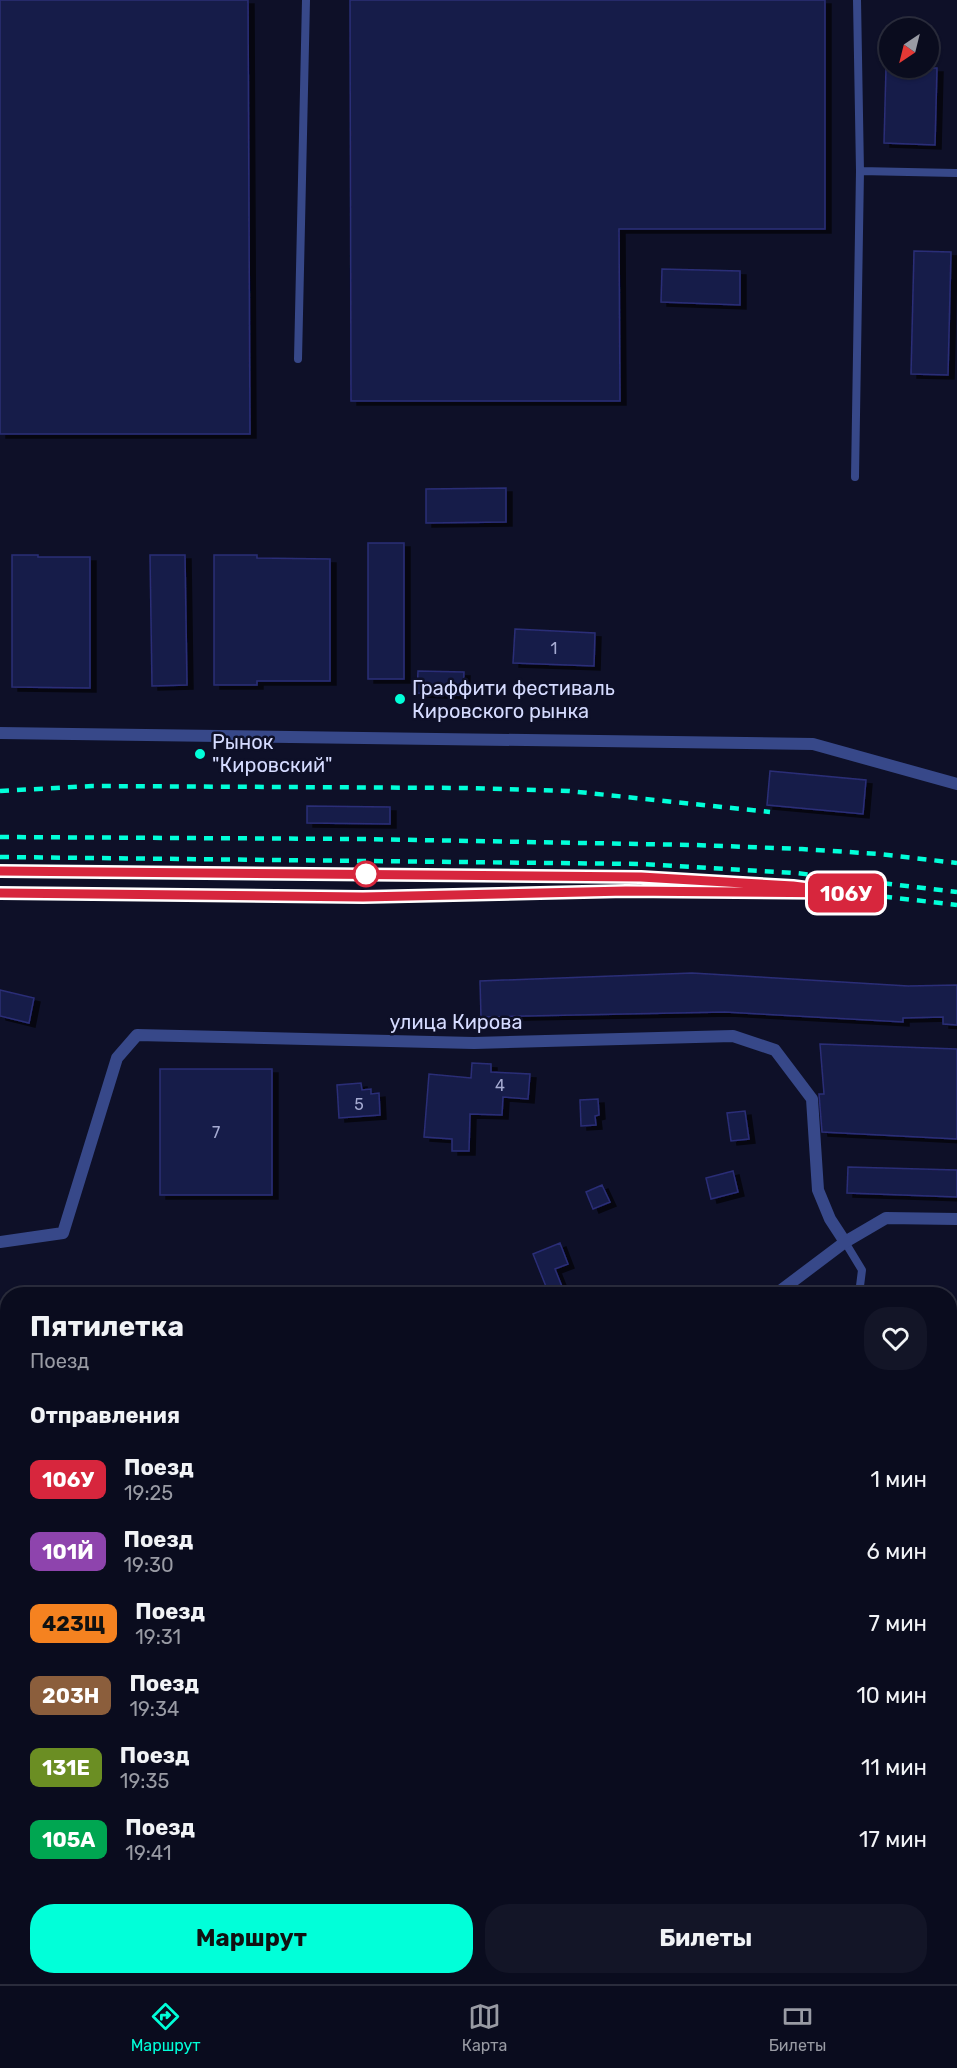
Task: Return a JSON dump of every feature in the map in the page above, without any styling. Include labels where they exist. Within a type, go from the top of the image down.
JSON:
[{"type":"street","points":[[0,733],[813,744],[957,784]]},
{"type":"street","name":"улица Кирова","points":[[0,1242],[63,1233],[117,1058],[137,1035],[474,1044],[733,1036],[775,1050],[812,1099],[818,1190],[830,1218],[845,1242]]},
{"type":"street","points":[[785,1287],[845,1242],[886,1218],[957,1219]]},
{"type":"lane","points":[[298,359],[306,0]]},
{"type":"lane","points":[[855,477],[860,171],[857,0]]},
{"type":"lane","points":[[860,171],[956,173]]},
{"type":"lane","points":[[845,1242],[862,1270],[860,1287]]},
{"type":"building","points":[[0,0],[248,0],[250,434],[0,434]]},
{"type":"building","points":[[350,0],[825,0],[825,229],[619,229],[620,401],[351,401]]},
{"type":"building","points":[[886,78],[937,78],[935,145],[884,143]]},
{"type":"building","points":[[914,251],[951,252],[948,375],[911,374]]},
{"type":"building","points":[[662,269],[740,271],[740,305],[661,302]]},
{"type":"building","points":[[506,488],[506,522],[426,523],[426,489]]},
{"type":"building","points":[[368,543],[404,543],[404,679],[368,679]]},
{"type":"building","points":[[12,555],[90,557],[90,688],[12,687]]},
{"type":"building","points":[[150,555],[185,555],[187,685],[152,686]]},
{"type":"building","points":[[214,555],[330,559],[330,681],[257,681],[257,685],[214,685]]},
{"type":"building","points":[[515,629],[595,633],[594,666],[513,663]]},
{"type":"building","points":[[418,671],[464,672],[463,695],[417,693]]},
{"type":"building","points":[[770,771],[866,780],[863,814],[767,805]]},
{"type":"building","points":[[307,806],[390,807],[390,824],[307,823]]},
{"type":"building","points":[[692,973],[908,986],[957,985],[957,1025],[943,1024],[943,1017],[903,1018],[903,1022],[725,1012],[481,1017],[480,981]]},
{"type":"building","points":[[0,990],[34,998],[29,1023],[0,1016]]},
{"type":"building","points":[[820,1044],[957,1049],[957,1139],[822,1132],[819,1094],[824,1094]]},
{"type":"building","points":[[472,1063],[491,1064],[491,1072],[530,1074],[528,1099],[503,1097],[502,1115],[470,1114],[469,1151],[452,1151],[452,1139],[424,1137],[429,1074],[471,1078]]},
{"type":"building","points":[[160,1069],[272,1069],[272,1195],[160,1195]]},
{"type":"building","points":[[361,1083],[362,1090],[371,1089],[371,1094],[379,1093],[380,1115],[339,1118],[337,1085]]},
{"type":"building","points":[[598,1099],[599,1115],[595,1116],[596,1125],[581,1126],[580,1100]]},
{"type":"building","points":[[745,1111],[749,1139],[731,1141],[727,1113]]},
{"type":"building","points":[[848,1167],[957,1170],[957,1197],[847,1193]]},
{"type":"building","points":[[733,1171],[738,1192],[711,1199],[706,1178]]},
{"type":"building","points":[[602,1185],[610,1202],[593,1209],[586,1192]]},
{"type":"building","points":[[560,1243],[568,1264],[555,1269],[562,1287],[546,1287],[533,1254]]},
{"type":"railway","points":[[0,791],[92,786],[467,788],[569,791],[770,812]]},
{"type":"railway","points":[[0,837],[362,839],[694,845],[879,854],[957,863]]},
{"type":"railway","points":[[0,857],[642,864],[796,873],[957,892]]},
{"type":"railway","points":[[0,871],[641,877],[793,886],[957,905]]},
{"type":"railway","points":[[0,893],[363,897],[626,891],[768,892]]},
{"type":"train","name":"106У","points":[[0,871],[641,877],[793,886],[847,893],[626,891],[363,897],[0,893]]},
{"type":"place","name":"Граффити фестиваль Кировского рынка","points":[[400,699]]},
{"type":"place","name":"Рынок \"Кировский\"","points":[[200,754]]}]
